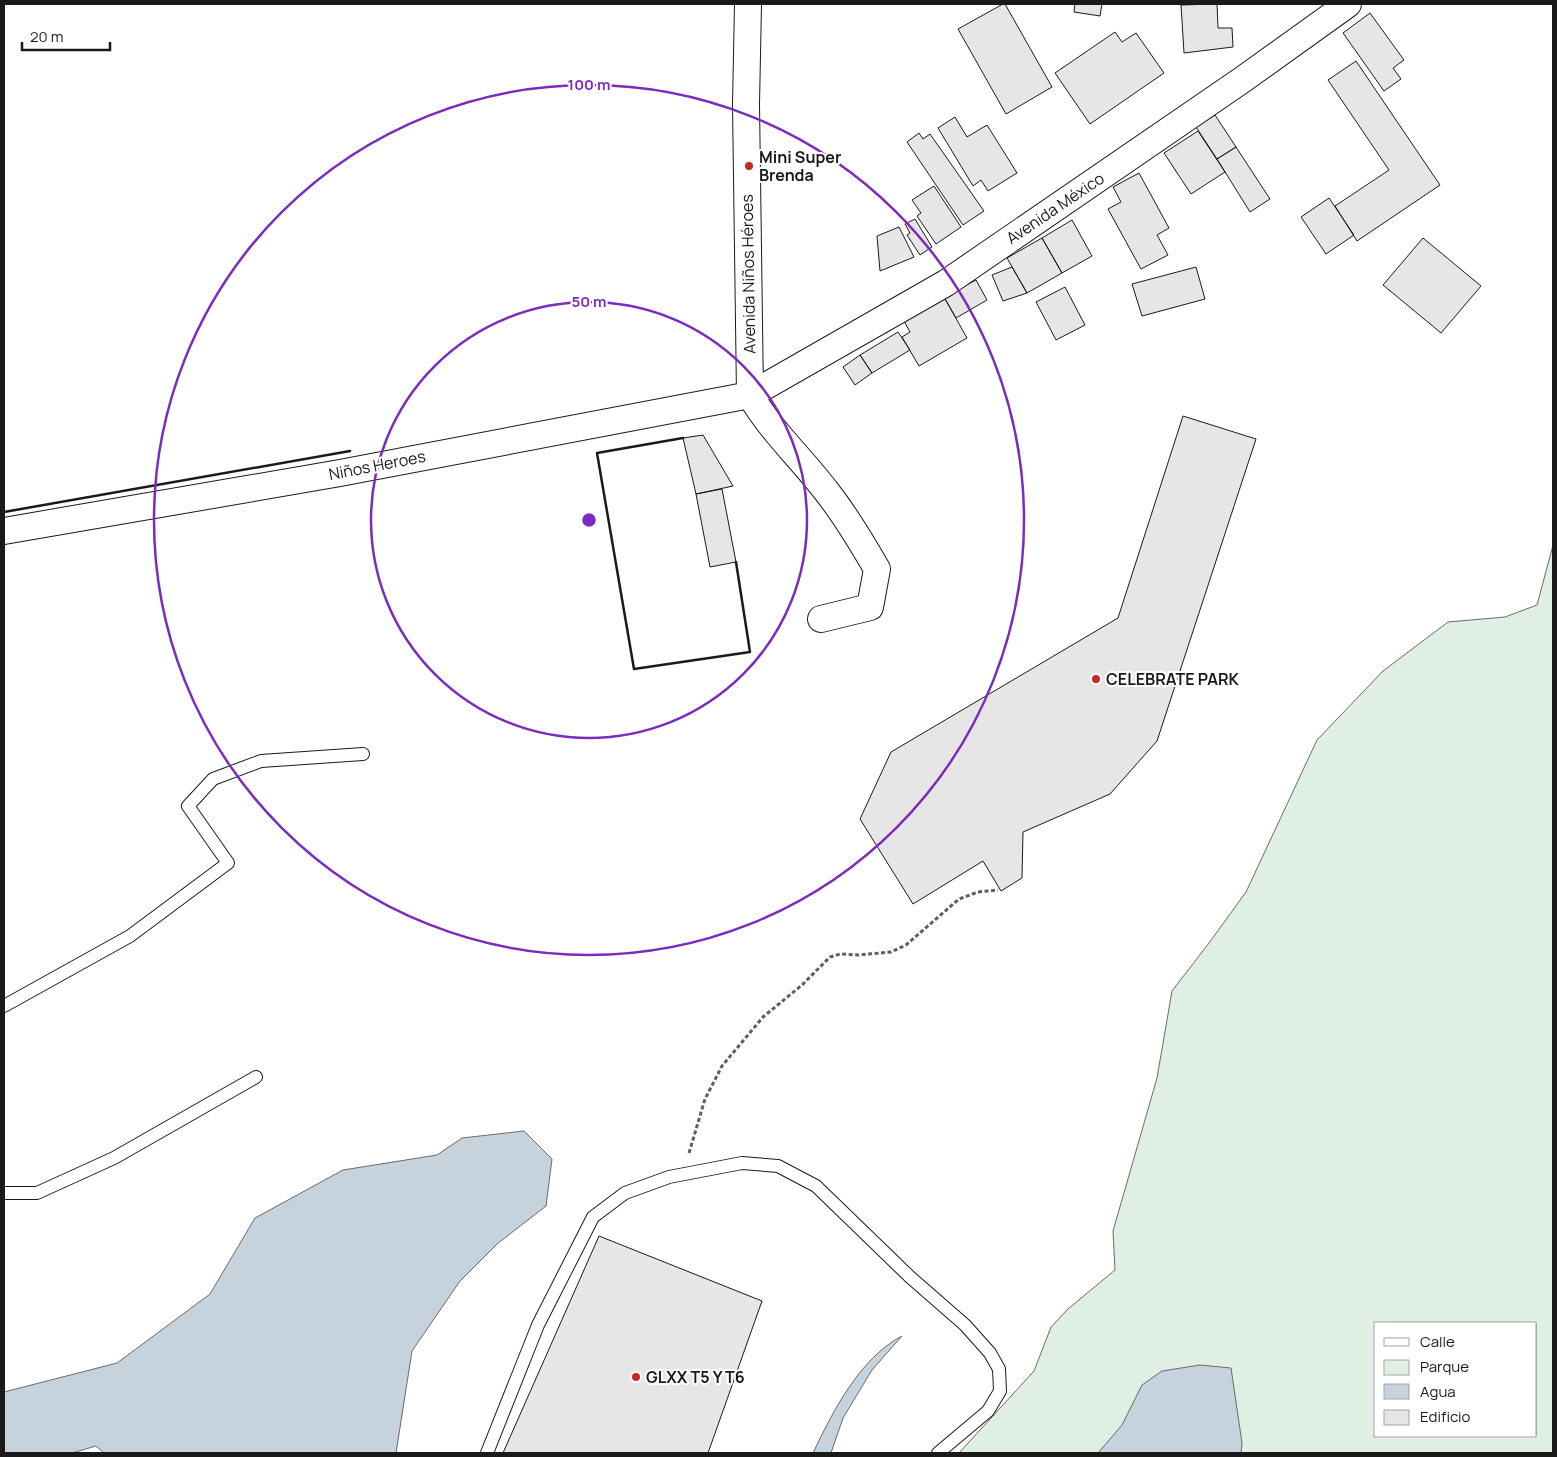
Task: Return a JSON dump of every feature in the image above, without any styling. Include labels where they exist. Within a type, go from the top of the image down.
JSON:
[{"type":"street","name":"Avenida Niños Héroes","points":[[748,4],[746,104],[750,395]]},
{"type":"street","name":"Avenida México","points":[[750,395],[946,283],[1242,80],[1348,4]]},
{"type":"street","name":"Niños Heroes","points":[[4,531],[340,473],[750,395]]},
{"type":"street","points":[[750,395],[762,415],[826,492],[878,569],[870,607],[821,619]]},
{"type":"lane","points":[[4,1006],[130,936],[228,862],[188,806],[213,779],[261,762],[362,754]]},
{"type":"lane","points":[[4,1193],[37,1193],[71,1178],[114,1158],[256,1077]]},
{"type":"lane","points":[[487,1453],[538,1325],[593,1217],[625,1194],[670,1178],[742,1163],[778,1166],[816,1186],[910,1277],[966,1325],[990,1353],[999,1369],[1000,1391],[988,1411],[938,1453]]},
{"type":"path","points":[[682,1175],[705,1099],[722,1066],[763,1017],[802,986],[830,957],[840,954],[858,955],[891,952],[906,945],[959,899],[978,892],[998,890]]},
{"type":"green space","points":[[1553,545],[1553,1453],[959,1453],[1034,1371],[1051,1327],[1068,1309],[1115,1270],[1113,1231],[1157,1078],[1172,991],[1246,892],[1317,740],[1383,671],[1448,622],[1505,617],[1537,605]]},
{"type":"water","points":[[524,1131],[552,1159],[546,1206],[497,1244],[460,1281],[412,1351],[396,1453],[104,1453],[96,1446],[72,1453],[4,1453],[4,1392],[117,1363],[210,1294],[255,1218],[343,1170],[437,1155],[462,1138]]},
{"type":"water","points":[[902,1336],[872,1370],[843,1418],[831,1453],[813,1453],[829,1420],[849,1387],[873,1358]]},
{"type":"water","points":[[1200,1365],[1231,1368],[1242,1443],[1241,1453],[1098,1453],[1122,1425],[1142,1385],[1162,1371]]},
{"type":"building","points":[[1005,4],[1052,87],[1006,114],[958,29]]},
{"type":"building","points":[[1075,4],[1102,4],[1100,16],[1074,12]]},
{"type":"building","points":[[1217,4],[1218,28],[1232,28],[1233,47],[1184,53],[1181,5]]},
{"type":"building","points":[[1370,13],[1404,60],[1393,68],[1401,79],[1384,91],[1343,33]]},
{"type":"building","points":[[1115,32],[1122,42],[1136,33],[1164,73],[1090,124],[1055,73]]},
{"type":"building","points":[[1356,61],[1440,185],[1357,241],[1335,206],[1389,170],[1328,80]]},
{"type":"building","points":[[1215,115],[1236,147],[1217,159],[1196,127]]},
{"type":"building","points":[[955,117],[967,137],[987,125],[1017,173],[988,191],[981,180],[973,186],[938,128]]},
{"type":"building","points":[[1198,131],[1225,172],[1191,194],[1164,153]]},
{"type":"building","points":[[919,133],[923,139],[930,134],[984,211],[963,225],[907,142]]},
{"type":"building","points":[[1236,147],[1270,199],[1250,212],[1217,159]]},
{"type":"building","points":[[1139,173],[1169,228],[1157,235],[1168,255],[1141,269],[1108,209],[1121,202],[1113,187]]},
{"type":"building","points":[[934,186],[961,227],[936,244],[917,216],[921,213],[912,200]]},
{"type":"building","points":[[1329,198],[1354,235],[1326,254],[1301,217]]},
{"type":"building","points":[[915,219],[932,247],[920,255],[907,235],[910,233],[905,224]]},
{"type":"building","points":[[1072,220],[1092,256],[1062,273],[1042,238]]},
{"type":"building","points":[[899,227],[914,257],[880,271],[877,236]]},
{"type":"building","points":[[1042,238],[1062,273],[1027,293],[1007,258]]},
{"type":"building","points":[[1423,238],[1481,286],[1441,333],[1383,285]]},
{"type":"building","points":[[1012,267],[1027,293],[1003,301],[992,275]]},
{"type":"building","points":[[1196,267],[1205,299],[1142,316],[1132,284]]},
{"type":"building","points":[[976,280],[987,300],[956,318],[944,297]]},
{"type":"building","points":[[1065,287],[1085,325],[1056,340],[1036,302]]},
{"type":"building","points":[[944,297],[967,338],[919,366],[902,337],[910,332],[904,321]]},
{"type":"building","points":[[898,332],[910,350],[872,373],[860,355]]},
{"type":"building","points":[[860,355],[872,373],[855,385],[843,367]]},
{"type":"building","name":"CELEBRATE PARK","points":[[1183,416],[1256,439],[1157,741],[1110,794],[1023,832],[1022,878],[1001,891],[983,861],[913,904],[860,819],[891,752],[1118,618]]},
{"type":"building","points":[[703,435],[733,486],[696,494],[683,438]]},
{"type":"building","points":[[722,489],[736,562],[710,567],[696,494]]},
{"type":"building","name":"GLXX T5 Y T6","points":[[599,1236],[762,1301],[708,1453],[503,1453]]},
{"type":"wall","points":[[683,438],[597,453],[634,669],[750,652],[736,562]]},
{"type":"wall","points":[[4,512],[350,451]]},
{"type":"place","name":"Mini Super Brenda","points":[[749,166]]},
{"type":"place","name":"CELEBRATE PARK","points":[[1096,679]]},
{"type":"place","name":"GLXX T5 Y T6","points":[[636,1377]]}]
